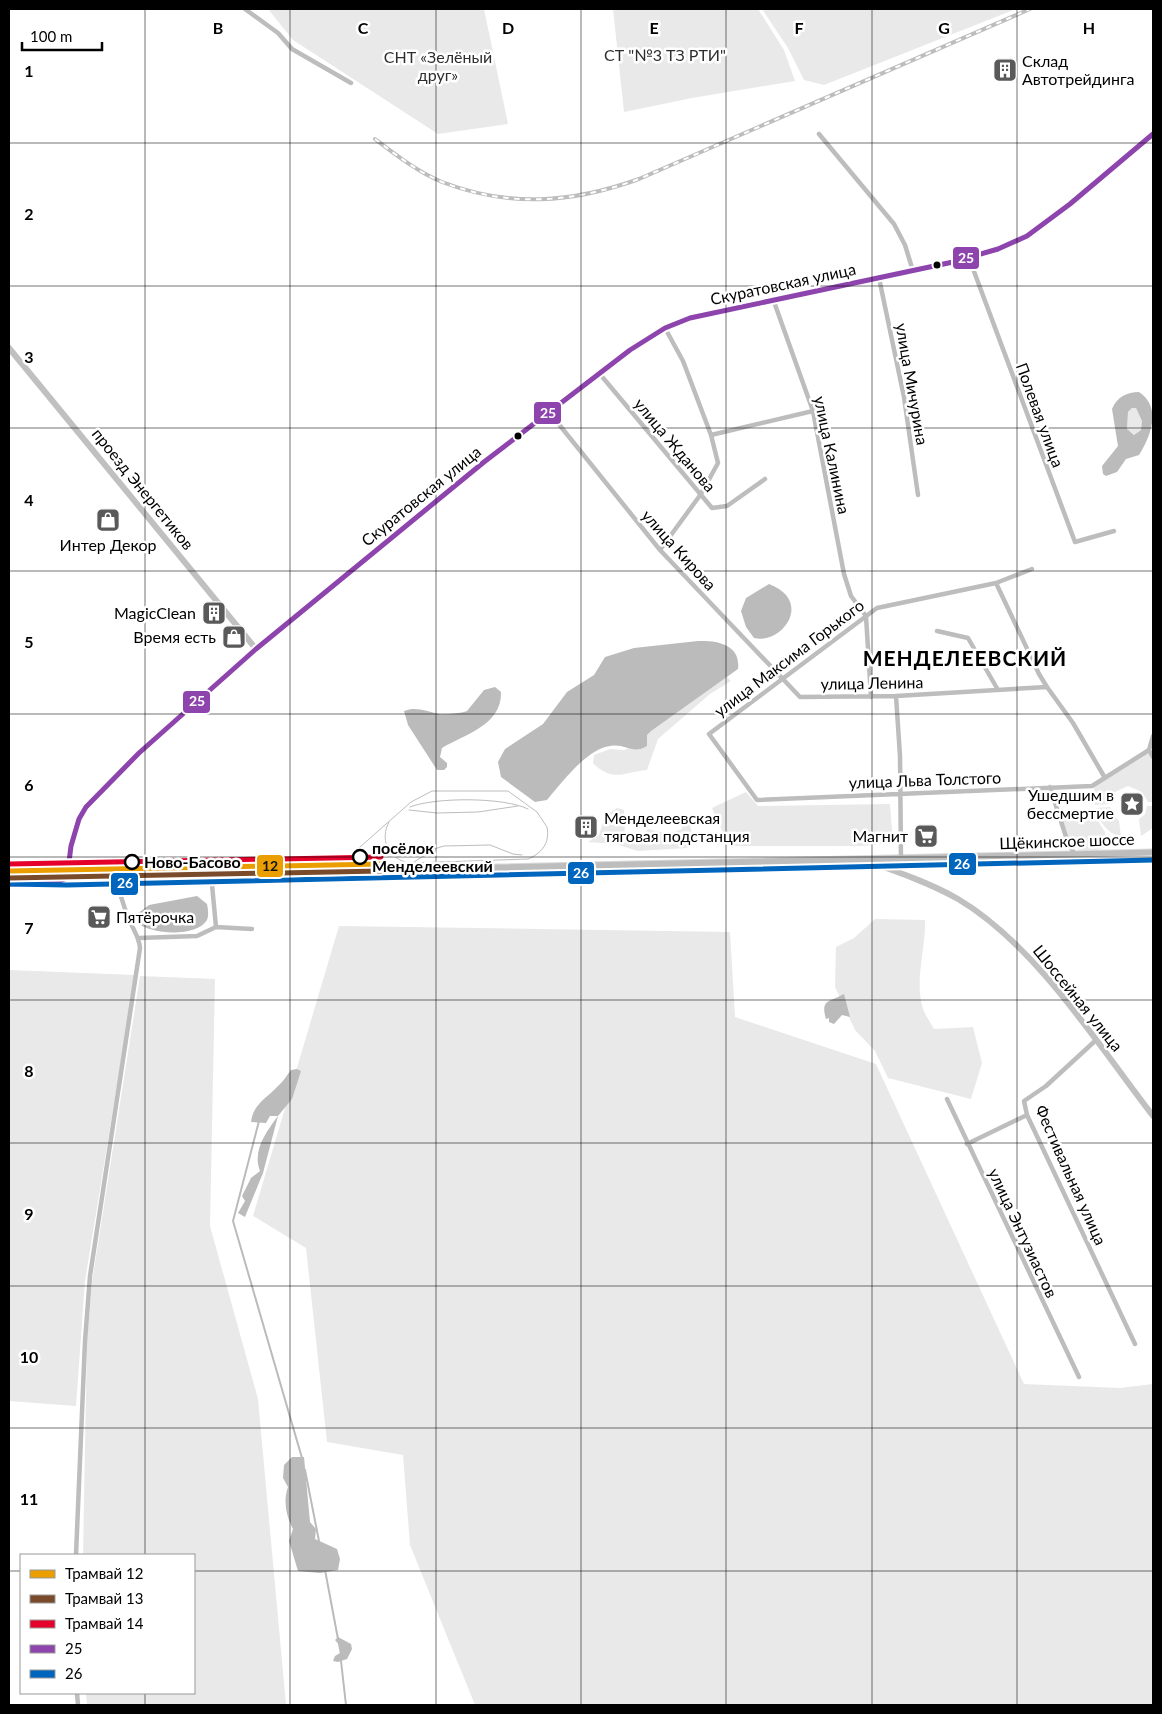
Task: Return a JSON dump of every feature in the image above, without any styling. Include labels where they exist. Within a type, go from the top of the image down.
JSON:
[{"type":"main road","name":"Щёкинское шоссе","points":[[211,874],[1153,853]]},
{"type":"main road","points":[[9,877],[54,876],[67,878],[211,874]]},
{"type":"main road","points":[[9,884],[55,883],[67,878]]},
{"type":"street","points":[[245,9],[278,33],[292,49],[351,83]]},
{"type":"street","points":[[819,134],[894,224],[906,245],[914,271]]},
{"type":"street","name":"Скуратовская улица","points":[[67,878],[74,832],[86,808],[140,753],[256,649],[548,412],[599,373],[665,328],[690,318],[969,258],[1027,236],[1070,204],[1153,134]]},
{"type":"street","name":"Полевая улица","points":[[969,258],[1075,542],[1114,531]]},
{"type":"street","name":"улица Мичурина","points":[[879,278],[904,397],[918,495]]},
{"type":"street","name":"улица Калинина","points":[[773,299],[813,411],[844,574],[851,596],[866,616]]},
{"type":"street","points":[[660,550],[701,494],[718,463],[711,435],[683,361],[665,328]]},
{"type":"street","name":"проезд Энергетиков","points":[[9,348],[256,649]]},
{"type":"street","name":"улица Жданова","points":[[599,373],[712,508],[727,506],[765,478]]},
{"type":"street","points":[[711,435],[813,411]]},
{"type":"street","name":"улица Кирова","points":[[548,412],[660,550],[800,697]]},
{"type":"street","name":"улица Максима Горького","points":[[709,734],[877,608],[996,583],[1032,569]]},
{"type":"street","points":[[996,583],[1039,674],[1073,723],[1105,778]]},
{"type":"street","points":[[866,616],[871,697]]},
{"type":"street","points":[[937,631],[968,638],[998,690]]},
{"type":"street","name":"улица Ленина","points":[[800,697],[896,696],[1047,687]]},
{"type":"street","points":[[896,696],[902,794],[901,859]]},
{"type":"street","name":"улица Льва Толстого","points":[[709,734],[757,800],[1092,786],[1149,750]]},
{"type":"street","points":[[1153,736],[1149,750],[1153,757]]},
{"type":"street","points":[[1050,788],[1067,840],[1075,855]]},
{"type":"street","name":"Шоссейная улица","points":[[862,860],[938,888],[982,915],[1039,968],[1153,1116]]},
{"type":"street","points":[[211,874],[216,927]]},
{"type":"street","points":[[76,1554],[85,1341],[90,1276],[137,976],[139,938],[130,922],[120,896],[117,877]]},
{"type":"street","points":[[139,938],[197,936],[216,927],[252,928]]},
{"type":"street","name":"Фестивальная улица","points":[[1095,1041],[1046,1086],[1024,1101],[1027,1115],[1135,1344]]},
{"type":"street","name":"улица Энтузиастов","points":[[947,1099],[1079,1378]]},
{"type":"street","points":[[967,1144],[1027,1115]]},
{"type":"green space","name":"СНТ «Зелёный друг»","points":[[268,9],[484,9],[508,124],[438,134],[293,40]]},
{"type":"green space","name":"СТ \"№3 ТЗ РТИ\"","points":[[613,9],[758,9],[784,50],[795,81],[692,98],[624,112]]},
{"type":"green space","points":[[762,9],[1016,9],[824,85],[804,80],[788,48]]},
{"type":"green space","points":[[1132,408],[1136,408],[1142,421],[1141,430],[1134,435],[1127,429],[1128,412]]},
{"type":"green space","points":[[725,675],[731,681],[710,694],[658,739],[647,770],[613,775],[600,769],[593,763],[594,755],[610,749],[624,750],[632,747],[637,737]]},
{"type":"green space","points":[[1149,752],[1153,761],[1153,802],[1148,802],[1142,792],[1128,786],[1115,792],[1109,804],[1095,805],[1094,787]]},
{"type":"green space","points":[[746,792],[758,806],[890,804],[893,843],[861,846],[729,846],[712,808]]},
{"type":"green space","points":[[1147,806],[1153,806],[1153,828],[1141,836],[1139,819],[1145,814]]},
{"type":"green space","points":[[1110,807],[1112,813],[1119,821],[1121,837],[1112,833],[1099,818],[1096,808]]},
{"type":"green space","points":[[617,808],[624,810],[625,838],[640,839],[648,829],[665,832],[678,831],[682,829],[681,819],[685,816],[691,828],[692,844],[687,848],[638,851],[615,844],[588,842],[599,835],[605,816]]},
{"type":"green space","points":[[1065,812],[1067,817],[1094,815],[1105,832],[1106,847],[1087,851],[1075,847],[1067,835],[1061,817]]},
{"type":"green space","points":[[875,919],[925,920],[920,976],[923,1009],[934,1029],[973,1027],[982,1063],[971,1099],[888,1078],[875,1051],[855,1030],[835,987],[836,947],[854,938]]},
{"type":"green space","points":[[339,926],[730,932],[735,1017],[876,1064],[1024,1384],[1120,1388],[1153,1384],[1153,1705],[475,1705],[410,1545],[403,1455],[327,1442],[306,1248],[253,1216]]},
{"type":"green space","points":[[9,970],[135,975],[85,1281],[76,1406],[9,1401]]},
{"type":"green space","points":[[140,976],[215,979],[210,1226],[258,1399],[286,1705],[87,1705],[86,1694],[195,1694],[195,1554],[83,1554],[87,1341],[92,1282]]},
{"type":"shaded area","points":[[1139,392],[1146,398],[1150,406],[1152,422],[1150,431],[1139,455],[1126,459],[1117,472],[1106,476],[1103,474],[1102,466],[1118,446],[1112,409],[1120,398]],"holes":[[[1132,408],[1136,408],[1142,421],[1141,430],[1134,435],[1127,429],[1128,412]]]},
{"type":"shaded area","points":[[769,584],[782,591],[790,601],[789,620],[774,635],[765,638],[754,638],[746,627],[741,611],[746,598]]},
{"type":"shaded area","points":[[698,641],[720,643],[732,649],[736,654],[738,669],[651,731],[647,735],[647,746],[637,749],[620,746],[601,748],[576,767],[547,800],[535,802],[501,777],[498,762],[505,749],[543,724],[567,692],[594,675],[605,657],[634,648]]},
{"type":"shaded area","points":[[495,687],[501,692],[500,703],[496,713],[481,727],[442,748],[440,757],[447,763],[447,767],[444,770],[437,770],[408,725],[404,711],[417,709],[441,714],[465,712],[484,690]]},
{"type":"shaded area","points":[[197,896],[207,904],[208,916],[201,926],[193,930],[162,932],[152,930],[137,923],[137,914],[149,905]]},
{"type":"shaded area","points":[[844,994],[850,1017],[842,1015],[834,1024],[829,1022],[829,1018],[826,1019],[824,1013],[825,1004]]},
{"type":"shaded area","points":[[297,1069],[301,1071],[292,1099],[278,1116],[270,1116],[266,1123],[251,1122],[255,1110],[261,1102],[282,1083],[291,1070]]},
{"type":"shaded area","points":[[278,1116],[263,1173],[245,1217],[238,1213],[245,1201],[242,1196],[251,1178],[260,1171],[258,1164],[259,1149],[265,1135]]},
{"type":"shaded area","points":[[292,1457],[304,1457],[310,1522],[316,1529],[315,1539],[337,1549],[340,1559],[338,1570],[320,1573],[298,1571],[289,1541],[293,1529],[286,1508],[288,1487],[283,1478],[284,1465]]},
{"type":"shaded area","points":[[338,1637],[351,1644],[352,1649],[347,1659],[338,1662],[333,1661],[335,1656],[340,1653],[340,1646],[335,1640]]},
{"type":"waterway","points":[[259,1121],[233,1221],[302,1458]]},
{"type":"waterway","points":[[305,1470],[319,1541]]},
{"type":"waterway","points":[[325,1570],[338,1639]]},
{"type":"waterway","points":[[339,1644],[341,1654]]},
{"type":"waterway","points":[[341,1661],[346,1705]]},
{"type":"tram line","points":[[360,847],[411,802],[432,791],[508,791],[537,812],[547,827],[548,833],[544,847],[528,859],[381,864]]},
{"type":"tram line","points":[[410,807],[436,801],[487,800],[517,805],[528,809]]},
{"type":"tram line","points":[[409,810],[437,813],[478,812],[518,806]]},
{"type":"tram line","points":[[389,822],[386,828],[385,841],[394,856],[405,862]]},
{"type":"tram line","points":[[414,862],[434,849],[444,846],[490,845],[513,854],[522,855]]},
{"type":"tram line","name":"14","points":[[9,864],[381,857]]},
{"type":"tram line","name":"12","points":[[9,871],[381,864]]},
{"type":"tram line","name":"13","points":[[9,878],[381,871]]},
{"type":"railway","points":[[375,139],[424,173],[442,182],[467,190],[517,199],[541,199],[590,193],[639,179],[1030,9]]},
{"type":"transit line","name":"25","points":[[67,878],[71,846],[79,819],[86,807],[139,753],[256,649],[484,462],[630,350],[665,328],[690,318],[953,262],[998,249],[1027,236],[1070,204],[1153,134]]},
{"type":"transit line","name":"26","points":[[9,884],[67,885],[1153,860]]},
{"type":"transit line","name":"25","points":[[9,884],[55,883],[67,878]]},
{"type":"place","name":"Склад Автотрейдинга","points":[[1005,70]]},
{"type":"place","name":"Интер Декор","points":[[108,520]]},
{"type":"place","name":"MagicClean","points":[[214,613]]},
{"type":"place","name":"Время есть","points":[[234,637]]},
{"type":"place","name":"Ушедшим в бессмертие","points":[[1132,804]]},
{"type":"place","name":"Менделеевская тяговая подстанция","points":[[586,827]]},
{"type":"place","name":"Магнит","points":[[926,836]]},
{"type":"place","name":"посёлок Менделеевский","points":[[360,857]]},
{"type":"place","name":"Ново-Басово","points":[[132,862]]},
{"type":"place","name":"Пятёрочка","points":[[99,917]]},
{"type":"district","name":"МЕНДЕЛЕЕВСКИЙ","points":[[965,659]]}]
